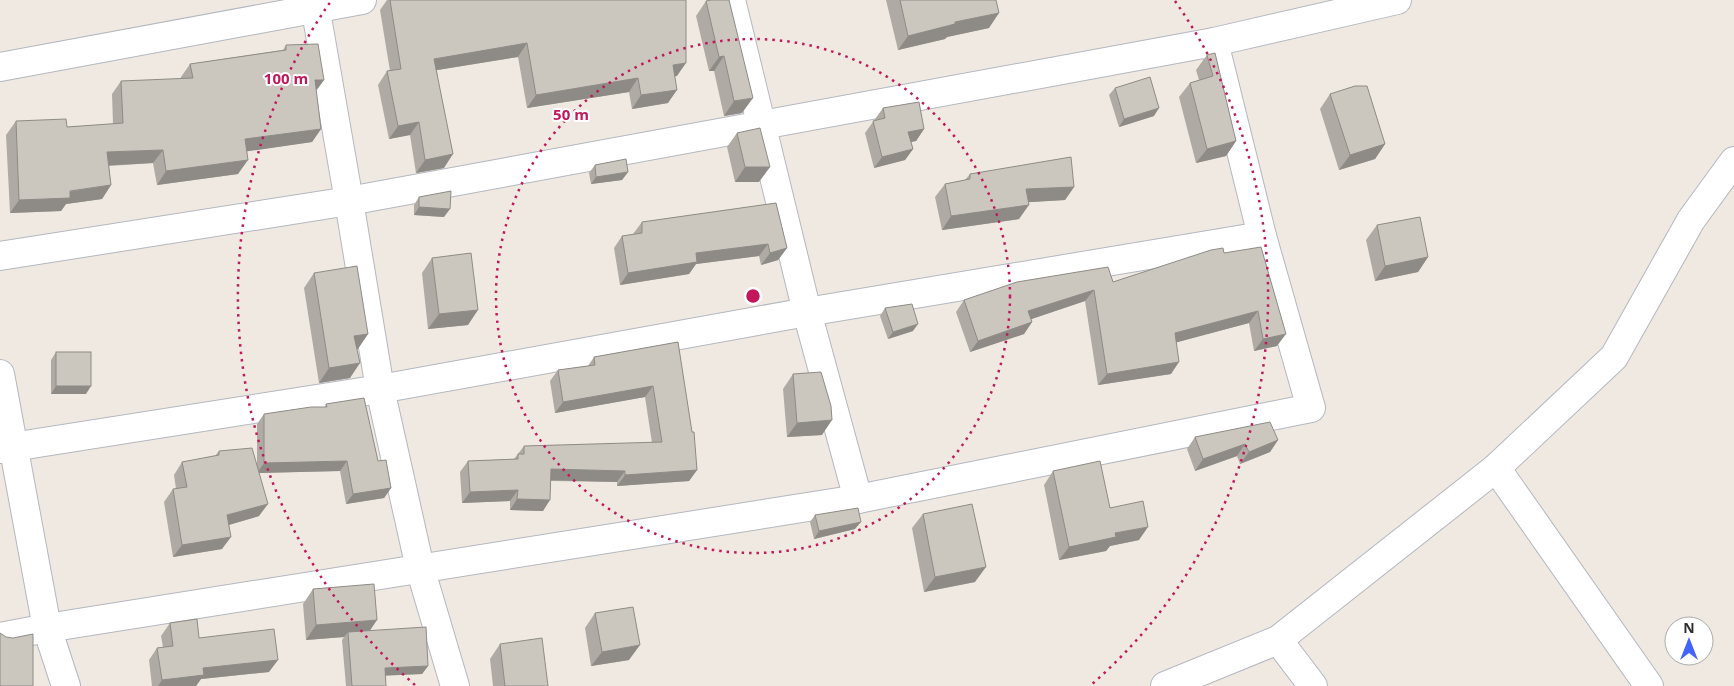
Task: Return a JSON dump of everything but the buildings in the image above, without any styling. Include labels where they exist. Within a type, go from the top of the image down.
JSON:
[{"type":"street","points":[[0,67],[314,4],[362,0]]},
{"type":"street","points":[[731,0],[807,312],[858,499]]},
{"type":"street","points":[[0,256],[349,201],[1214,42],[1397,0]]},
{"type":"street","points":[[314,4],[380,390],[420,568],[455,686]]},
{"type":"street","points":[[0,637],[858,499],[1310,408],[1262,236],[1214,42]]},
{"type":"street","points":[[1165,686],[1278,640],[1496,468],[1614,357],[1691,220],[1734,161]]},
{"type":"street","points":[[6,448],[380,390],[807,312],[1262,236]]},
{"type":"street","points":[[0,374],[6,448],[47,628],[66,686]]},
{"type":"street","points":[[1496,468],[1649,686]]},
{"type":"street","points":[[1278,640],[1314,686]]}]
